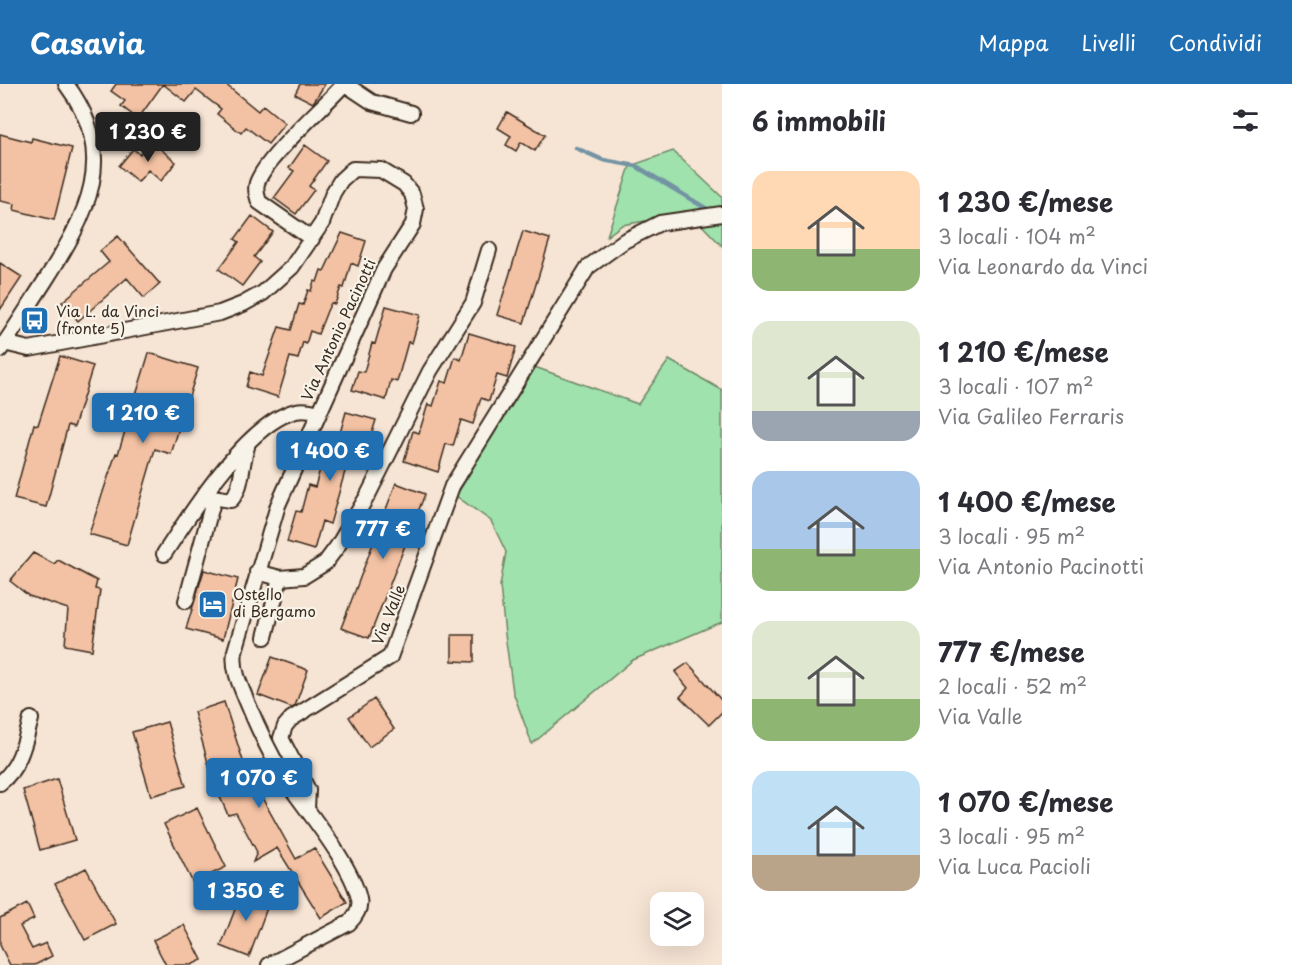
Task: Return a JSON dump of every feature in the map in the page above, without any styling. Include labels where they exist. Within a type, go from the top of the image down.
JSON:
[{"type":"street","points":[[2,347],[78,229],[92,194],[94,146],[83,111],[66,84]]},
{"type":"street","points":[[312,239],[259,201],[256,191],[261,174],[295,134],[345,84],[372,102],[411,113]]},
{"type":"street","name":"Via Antonio Pacinotti","points":[[2,347],[29,349],[220,313],[243,304],[279,281],[312,239],[322,223],[333,192],[341,180],[353,169],[381,170],[393,175],[412,194],[416,210],[413,224],[384,269],[278,505],[235,651],[235,669],[261,736],[292,789],[307,808]]},
{"type":"street","name":"Via Valle","points":[[269,965],[349,923],[360,906],[359,897],[345,868],[307,808],[308,790],[281,738],[285,726],[291,719],[390,657],[452,486],[588,267],[624,241],[660,223],[722,214]]},
{"type":"street","points":[[257,572],[280,578],[304,576],[316,571],[326,563],[368,495],[430,371],[473,303],[489,250]]},
{"type":"street","points":[[186,601],[208,496],[218,474],[247,445],[280,418],[297,411],[319,413]]},
{"type":"street","points":[[208,496],[231,500],[238,493],[241,465],[247,445]]},
{"type":"street","points":[[164,554],[208,496]]},
{"type":"street","points":[[265,637],[280,578]]},
{"type":"street","points":[[0,783],[7,777],[24,747],[31,719]]},
{"type":"green space","points":[[673,151],[722,197],[722,246],[694,217],[680,215],[622,225],[607,236],[630,166]]},
{"type":"green space","points":[[669,360],[722,390],[722,622],[633,660],[532,744],[513,692],[505,634],[500,586],[506,552],[491,521],[456,496],[472,470],[485,437],[529,365],[638,404]]},
{"type":"building","points":[[116,84],[163,84],[138,119],[121,106],[125,101],[111,91]]},
{"type":"building","points":[[163,84],[225,84],[258,111],[263,105],[285,123],[268,144],[246,127],[241,133],[217,114],[221,109],[196,90],[186,102]]},
{"type":"building","points":[[300,84],[325,84],[313,103],[295,94]]},
{"type":"building","points":[[507,112],[545,135],[535,151],[521,142],[516,151],[506,145],[511,136],[498,128]]},
{"type":"building","points":[[0,134],[31,142],[32,138],[72,148],[54,220],[14,210],[15,204],[0,201]]},
{"type":"building","points":[[151,141],[176,162],[161,181],[148,170],[138,182],[119,166],[133,149],[140,154]]},
{"type":"building","points":[[305,145],[327,161],[309,186],[314,190],[296,214],[274,198],[294,171],[289,168]]},
{"type":"building","points":[[252,216],[273,232],[254,257],[260,262],[242,286],[219,269],[239,242],[235,239]]},
{"type":"building","points":[[523,231],[550,239],[524,323],[497,315]]},
{"type":"building","points":[[342,233],[366,241],[358,266],[351,263],[344,288],[341,287],[335,304],[331,303],[318,334],[310,331],[306,344],[303,342],[298,359],[290,357],[278,397],[246,387],[250,372],[262,376],[279,327],[291,330],[299,304],[303,305],[308,290],[311,291],[314,281],[317,282],[321,270],[324,271]]},
{"type":"building","points":[[118,236],[160,284],[144,298],[127,278],[78,321],[62,302],[109,262],[100,251]]},
{"type":"building","points":[[0,263],[22,277],[0,310]]},
{"type":"building","points":[[386,306],[420,315],[412,343],[408,342],[397,382],[391,380],[386,400],[352,390],[358,371],[364,372]]},
{"type":"building","points":[[469,333],[516,347],[507,378],[497,375],[489,401],[481,398],[473,424],[461,420],[453,446],[446,444],[438,472],[404,461],[413,431],[419,433],[428,404],[433,406],[441,381],[447,383],[455,357],[461,360]]},
{"type":"building","points":[[149,353],[198,368],[171,454],[155,449],[127,545],[89,534],[116,453],[118,454]]},
{"type":"building","points":[[60,356],[93,366],[74,427],[68,425],[46,507],[14,499],[34,424],[38,425]]},
{"type":"building","points":[[346,412],[376,420],[367,449],[360,447],[353,470],[346,468],[330,524],[322,521],[314,550],[287,542],[296,511],[301,512],[308,485],[315,487],[322,462],[331,465]]},
{"type":"building","points":[[396,483],[425,494],[369,638],[341,628]]},
{"type":"building","points":[[33,553],[54,564],[58,560],[97,581],[95,589],[100,590],[92,650],[65,645],[68,609],[29,596],[10,581]]},
{"type":"building","points":[[204,570],[238,579],[223,639],[186,629]]},
{"type":"building","points":[[452,635],[474,635],[474,662],[452,661]]},
{"type":"building","points":[[272,657],[308,670],[295,706],[292,708],[258,695]]},
{"type":"building","points":[[688,663],[722,701],[722,712],[709,725],[680,697],[688,688],[675,672]]},
{"type":"building","points":[[374,699],[394,729],[369,747],[349,717]]},
{"type":"building","points":[[224,702],[245,767],[296,859],[314,848],[347,902],[321,918],[277,848],[253,862],[257,852],[236,813],[228,815],[213,781],[194,712]]},
{"type":"building","points":[[167,722],[186,786],[151,796],[132,732]]},
{"type":"building","points":[[57,779],[75,840],[40,850],[23,790]]},
{"type":"building","points":[[197,808],[226,867],[193,883],[164,824]]},
{"type":"building","points":[[86,868],[116,924],[85,940],[55,884]]},
{"type":"building","points":[[244,886],[271,897],[249,957],[221,946]]},
{"type":"building","points":[[27,904],[34,919],[20,926],[32,949],[46,943],[52,956],[35,965],[10,965],[0,945],[0,918]]},
{"type":"building","points":[[184,925],[202,960],[191,965],[166,965],[153,940]]},
{"type":"waterway","points":[[576,148],[603,160],[636,166],[712,212]]},
{"type":"place","name":"Via L. da Vinci (fronte 5)","points":[[35,321]]},
{"type":"place","name":"Ostello di Bergamo","points":[[212,604]]}]
